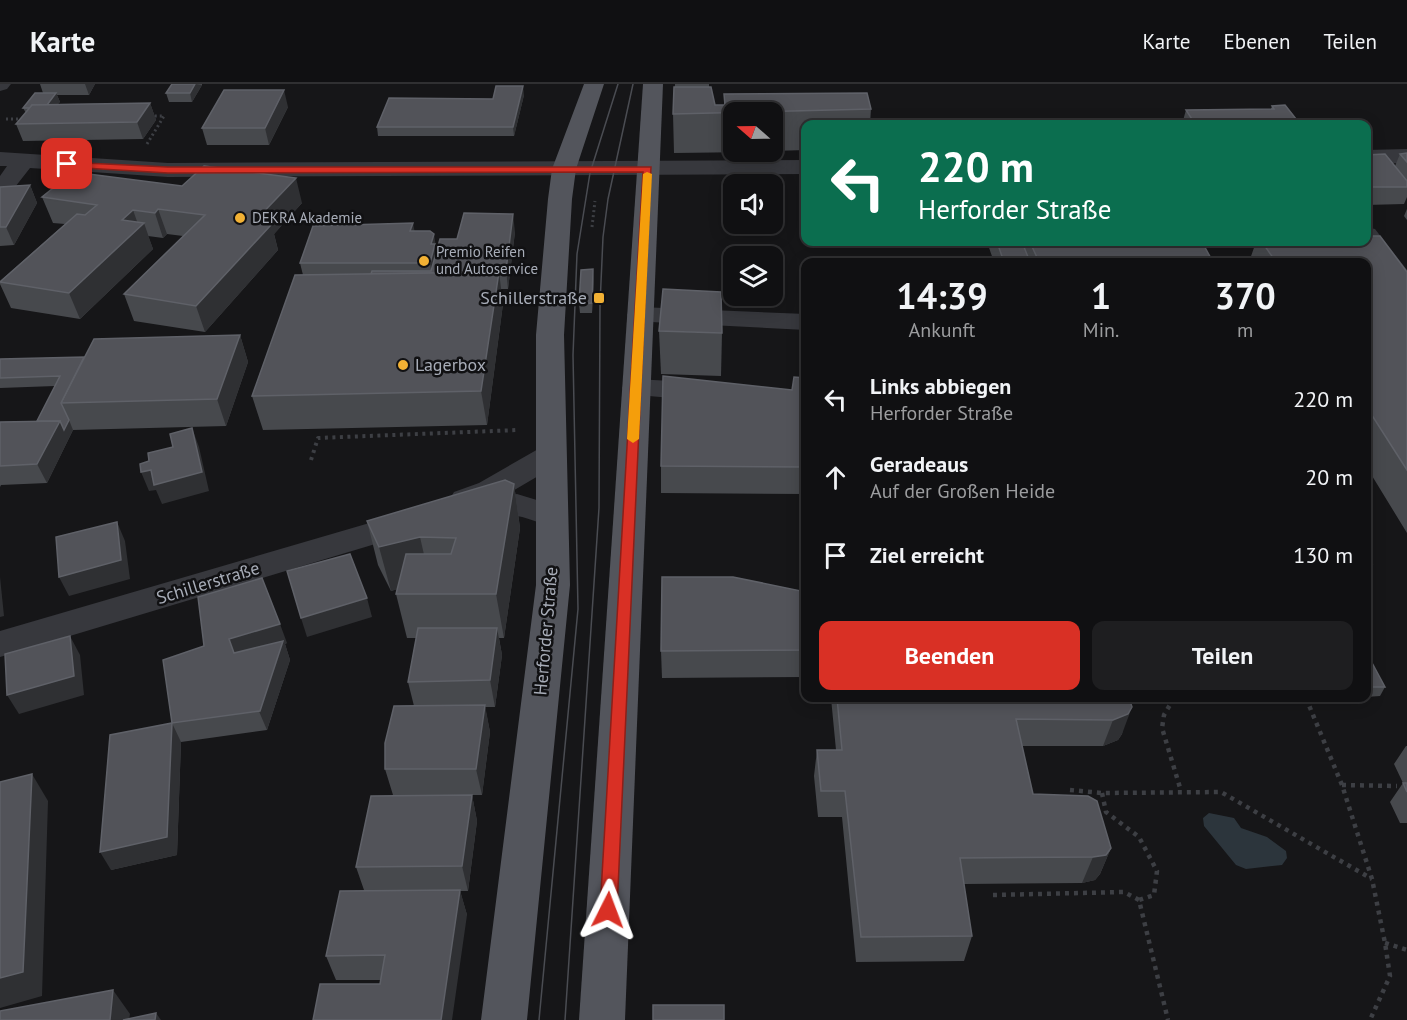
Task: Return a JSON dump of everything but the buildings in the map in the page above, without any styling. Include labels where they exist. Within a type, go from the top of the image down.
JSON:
[{"type":"main road","name":"Herforder Straße","points":[[504,1020],[553,585],[550,335],[564,169],[594,84]]},
{"type":"main road","points":[[602,1020],[653,84]]},
{"type":"street","points":[[1371,157],[1407,156]]},
{"type":"street","points":[[0,191],[11,160],[132,168],[801,167]]},
{"type":"street","points":[[1371,241],[1407,288]]},
{"type":"street","points":[[640,315],[801,322]]},
{"type":"street","points":[[636,388],[736,394]]},
{"type":"street","name":"Schillerstraße","points":[[0,644],[417,520],[490,490],[551,455]]},
{"type":"street","name":"Schillerstraße","points":[[417,520],[517,505],[552,516]]},
{"type":"path","points":[[132,168],[164,116],[143,116]]},
{"type":"path","points":[[6,119],[27,119]]},
{"type":"path","points":[[591,237],[594,201]]},
{"type":"path","points":[[311,460],[318,438],[528,430]]},
{"type":"path","points":[[1172,702],[1164,715],[1162,728],[1181,791]]},
{"type":"path","points":[[1308,702],[1342,785],[1372,879],[1385,943],[1390,976],[1370,1020]]},
{"type":"path","points":[[1342,785],[1397,786]]},
{"type":"path","points":[[1070,790],[1102,793],[1221,792],[1372,879]]},
{"type":"path","points":[[1102,793],[1106,812],[1139,837],[1157,871],[1154,894],[1139,900]]},
{"type":"path","points":[[993,895],[1124,892],[1139,900],[1168,1020]]},
{"type":"path","points":[[1385,943],[1407,950]]},
{"type":"shaded area","points":[[1209,813],[1234,818],[1241,828],[1267,837],[1286,851],[1287,858],[1282,865],[1246,869],[1236,865],[1204,826],[1203,818]]},
{"type":"tram line","points":[[539,1020],[578,609],[573,355],[577,254],[590,173],[618,84]]},
{"type":"tram line","points":[[565,1020],[599,508],[600,305],[603,237],[608,199],[633,84]]},
{"type":"slow traffic","points":[[633,439],[647,174]]},
{"type":"place","name":"DEKRA Akademie","points":[[240,218]]},
{"type":"place","name":"Premio Reifen und Autoservice","points":[[424,261]]},
{"type":"place","name":"Schillerstraße","points":[[599,298]]},
{"type":"place","name":"Lagerbox","points":[[403,365]]},
{"type":"route","points":[[67,164],[168,170],[648,169],[608,910]]}]
